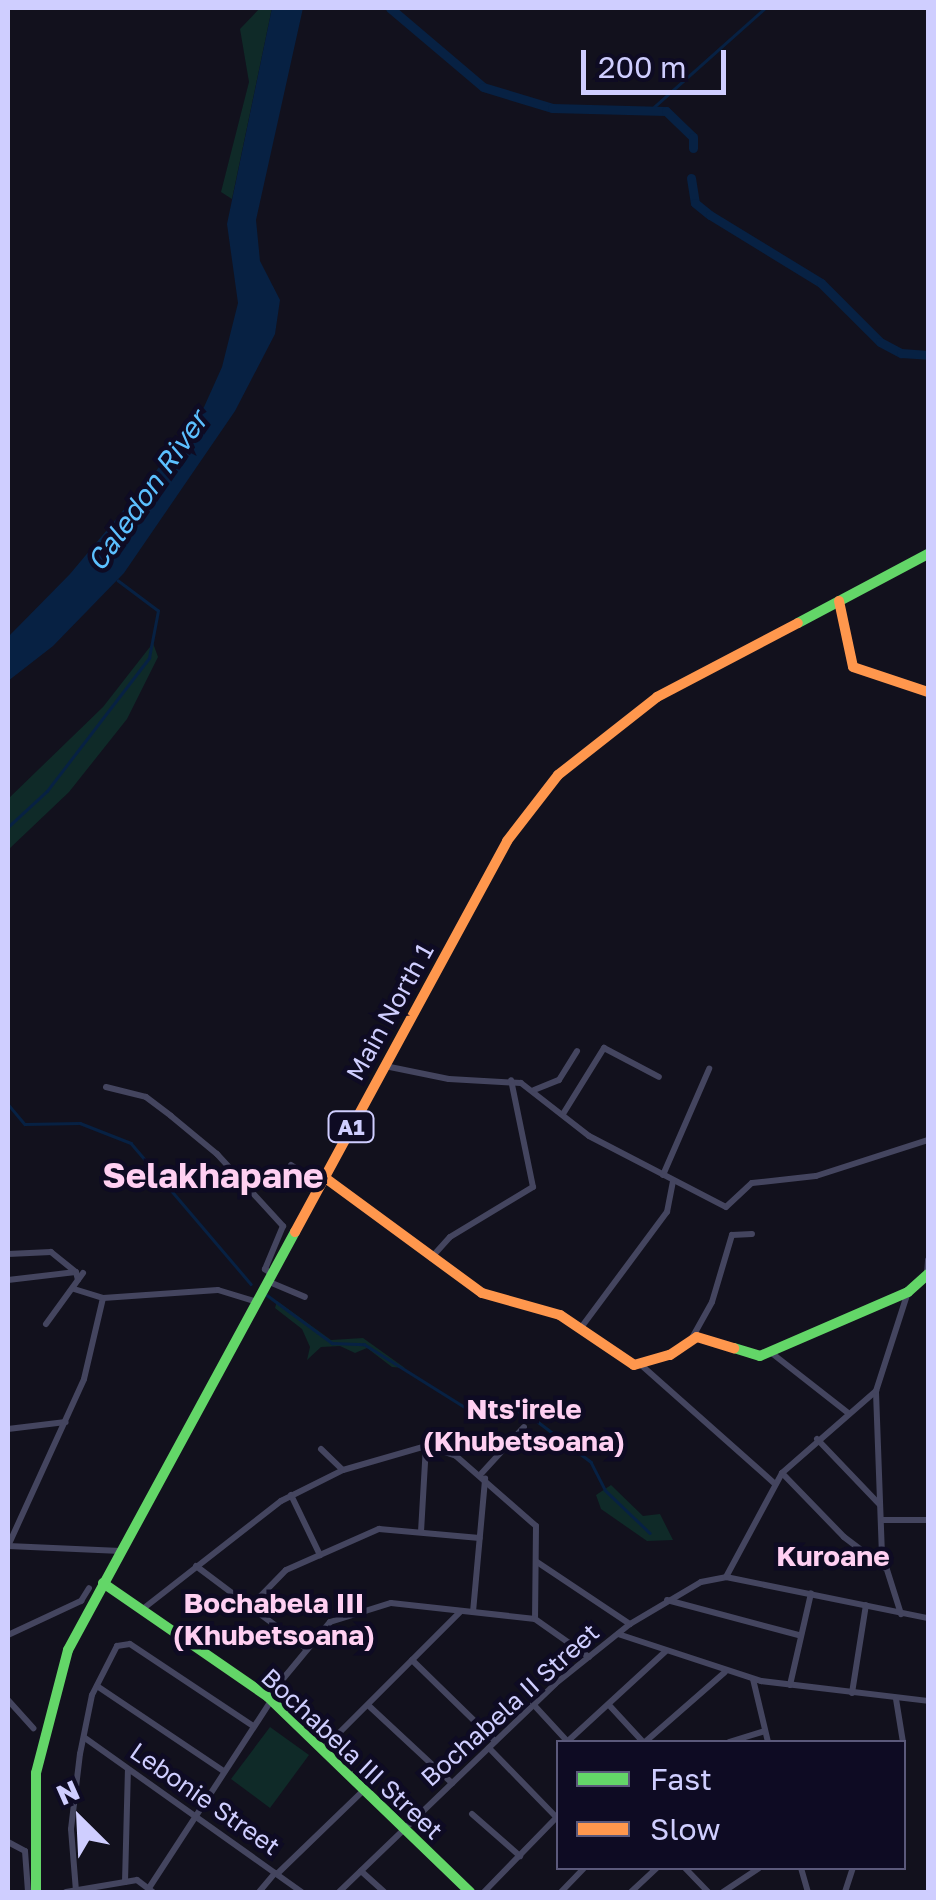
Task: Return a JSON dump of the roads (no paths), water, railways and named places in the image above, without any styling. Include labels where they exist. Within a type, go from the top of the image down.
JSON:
[{"type":"main road","name":"Main North 1","points":[[36,1892],[32,1820],[38,1752],[63,1663],[88,1599],[103,1583],[121,1552],[480,890],[534,804],[592,744],[657,697],[928,554]]},
{"type":"main road","points":[[838,601],[853,667],[928,692]]},
{"type":"main road","points":[[322,1180],[482,1293],[560,1315],[640,1364],[670,1355],[692,1338],[753,1357],[908,1292],[928,1275]]},
{"type":"main road","name":"Bochabela III Street","points":[[103,1583],[270,1699],[470,1892]]},
{"type":"street","points":[[480,890],[493,892]]},
{"type":"street","points":[[563,1114],[604,1048],[658,1077]]},
{"type":"street","points":[[534,1090],[559,1080],[577,1051]]},
{"type":"street","points":[[383,1066],[448,1079],[511,1080],[534,1090],[589,1136],[726,1207],[752,1183],[816,1176],[928,1140]]},
{"type":"street","points":[[663,1175],[709,1070]]},
{"type":"street","points":[[430,1259],[450,1237],[533,1187],[511,1080]]},
{"type":"street","points":[[106,1087],[146,1097],[218,1154],[284,1226],[265,1268],[268,1277],[305,1297]]},
{"type":"street","points":[[291,1165],[322,1180]]},
{"type":"street","points":[[580,1329],[667,1212],[673,1181]]},
{"type":"street","points":[[692,1338],[712,1302],[732,1236],[752,1234]]},
{"type":"street","points":[[8,1254],[46,1250],[103,1298],[218,1290],[255,1301]]},
{"type":"street","points":[[928,1260],[928,1275]]},
{"type":"street","points":[[8,1280],[78,1279]]},
{"type":"street","points":[[46,1324],[78,1279]]},
{"type":"street","points":[[901,1614],[885,1568],[876,1391],[908,1292]]},
{"type":"street","points":[[103,1298],[66,1422],[8,1546],[121,1552]]},
{"type":"street","points":[[769,1352],[848,1413]]},
{"type":"street","points":[[640,1364],[775,1484]]},
{"type":"street","points":[[876,1391],[782,1473],[726,1577],[928,1618]]},
{"type":"street","points":[[856,1408],[876,1419]]},
{"type":"street","points":[[8,1429],[66,1422]]},
{"type":"street","points":[[473,1612],[483,1477],[524,1428]]},
{"type":"street","points":[[817,1439],[880,1506]]},
{"type":"street","points":[[421,1532],[426,1446]]},
{"type":"street","points":[[144,1608],[291,1495],[343,1470],[426,1446],[456,1456],[536,1526],[535,1620]]},
{"type":"street","points":[[322,1448],[343,1470]]},
{"type":"street","points":[[782,1473],[844,1537],[885,1568]]},
{"type":"street","points":[[291,1495],[320,1555]]},
{"type":"street","points":[[883,1520],[928,1520]]},
{"type":"street","points":[[251,1606],[286,1570],[379,1530],[480,1538]]},
{"type":"street","points":[[537,1562],[630,1624]]},
{"type":"street","points":[[196,1566],[308,1649]]},
{"type":"street","name":"Bochabela II Street","points":[[339,1892],[533,1704],[589,1657],[667,1600],[726,1577]]},
{"type":"street","points":[[8,1635],[88,1599],[90,1588]]},
{"type":"street","points":[[790,1686],[811,1593]]},
{"type":"street","points":[[667,1600],[799,1635]]},
{"type":"street","points":[[852,1692],[866,1605]]},
{"type":"street","points":[[66,1892],[102,1890],[125,1882],[151,1890],[190,1816],[270,1699],[330,1622],[370,1607],[461,1611],[535,1620],[589,1657]]},
{"type":"street","points":[[322,1749],[461,1611]]},
{"type":"street","points":[[618,1634],[753,1679],[928,1701]]},
{"type":"street","points":[[76,1891],[71,1829],[84,1738],[97,1686],[117,1646],[130,1644],[253,1726]]},
{"type":"street","points":[[571,1740],[666,1650]]},
{"type":"street","points":[[412,1660],[556,1815]]},
{"type":"street","points":[[646,1740],[725,1672]]},
{"type":"street","points":[[753,1679],[767,1740]]},
{"type":"street","points":[[97,1686],[222,1770]]},
{"type":"street","points":[[895,1698],[900,1708],[903,1740]]},
{"type":"street","points":[[900,1708],[915,1701]]},
{"type":"street","points":[[8,1704],[33,1728]]},
{"type":"street","points":[[533,1704],[567,1740]]},
{"type":"street","points":[[368,1705],[452,1783]]},
{"type":"street","points":[[609,1705],[642,1740]]},
{"type":"street","points":[[735,1740],[764,1730]]},
{"type":"street","name":"Lebonie Street","points":[[84,1738],[302,1892]]},
{"type":"street","points":[[125,1882],[128,1770]]},
{"type":"street","points":[[259,1892],[364,1790]]},
{"type":"street","points":[[472,1814],[520,1856]]},
{"type":"street","points":[[484,1892],[556,1819]]},
{"type":"street","points":[[8,1842],[24,1851],[28,1892]]},
{"type":"street","points":[[560,1892],[582,1870]]},
{"type":"street","points":[[631,1892],[655,1870]]},
{"type":"street","points":[[687,1870],[708,1892]]},
{"type":"street","points":[[723,1892],[755,1870]]},
{"type":"street","points":[[361,1871],[384,1892]]},
{"type":"water","name":"Caledon River","points":[[272,8],[303,8],[256,220],[260,261],[280,300],[275,334],[235,411],[124,573],[53,646],[8,681],[8,637],[70,574],[153,475],[204,407],[222,367],[238,303],[227,224]]},
{"type":"waterway","points":[[390,8],[483,87],[552,108],[666,111],[693,137],[693,148]]},
{"type":"waterway","points":[[654,107],[765,8]]},
{"type":"waterway","points":[[691,178],[695,203],[821,283],[880,342],[901,353],[928,355]]},
{"type":"waterway","name":"Caledon River","points":[[8,827],[47,791],[149,658],[158,611],[118,581]]},
{"type":"waterway","points":[[8,1104],[25,1124],[80,1123],[131,1143],[251,1284]]},
{"type":"waterway","points":[[267,1295],[332,1343],[364,1344],[468,1409],[525,1412],[591,1462],[605,1490],[650,1533]]},
{"type":"district","name":"Selakhapane","points":[[213,1175]]},
{"type":"district","name":"Nts'irele (Khubetsoana)","points":[[524,1425]]},
{"type":"district","name":"Kuroane","points":[[833,1556]]},
{"type":"district","name":"Bochabela III (Khubetsoana)","points":[[274,1619]]}]
